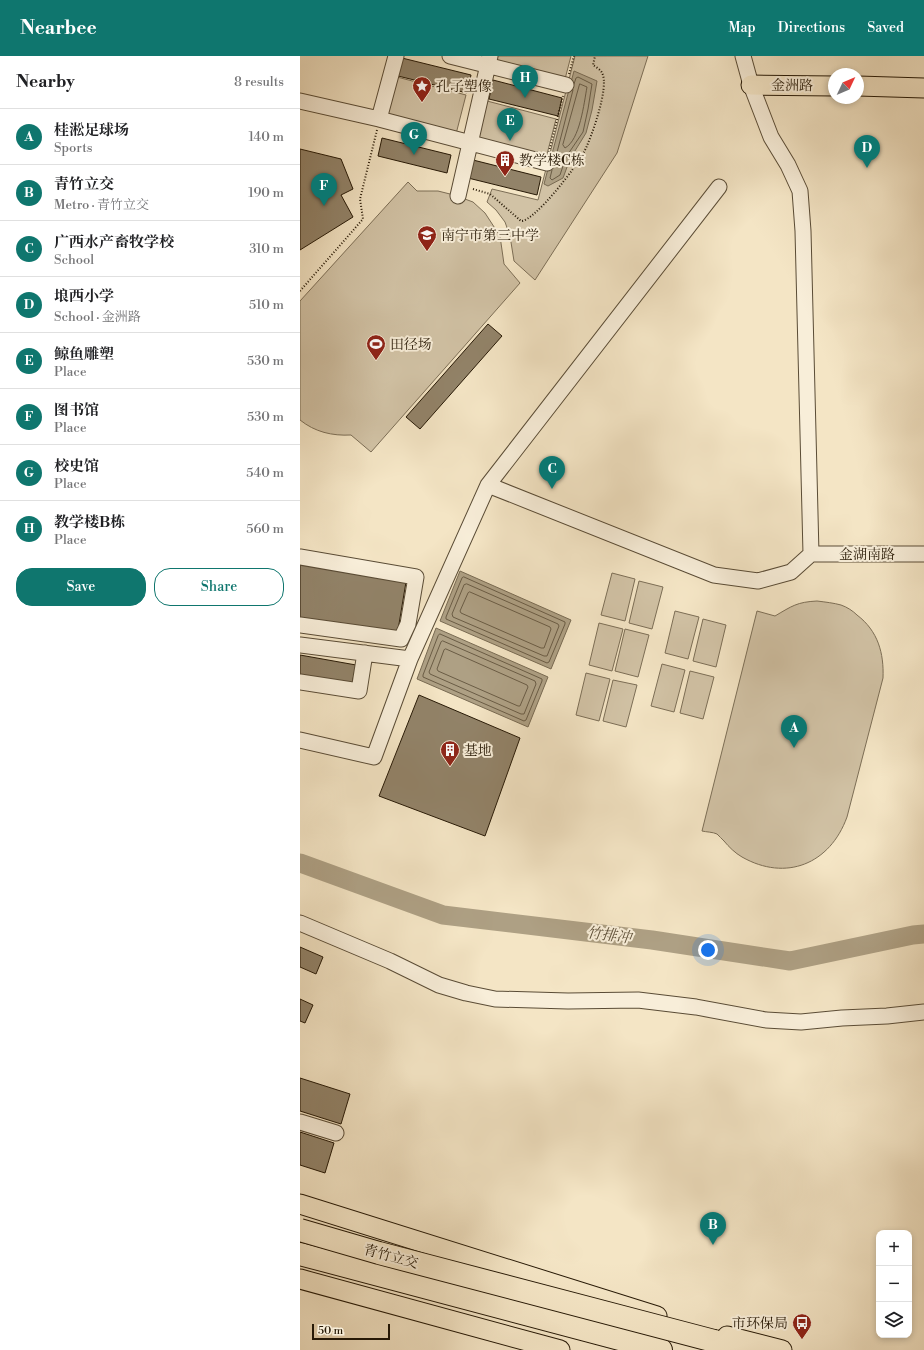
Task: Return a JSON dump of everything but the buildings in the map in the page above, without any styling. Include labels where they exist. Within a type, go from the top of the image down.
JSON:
[{"type":"highway","name":"青竹立交","points":[[300,1230],[379,1253],[709,1336],[744,1350]]},
{"type":"highway","name":"青竹立交","points":[[300,1254],[661,1350]]},
{"type":"main road","name":"金洲路","points":[[751,85],[828,86]]},
{"type":"main road","points":[[864,86],[924,88]]},
{"type":"main road","points":[[300,1204],[756,1350]]},
{"type":"main road","points":[[300,1279],[560,1350]]},
{"type":"main road","points":[[709,1336],[782,1350]]},
{"type":"street","points":[[379,119],[396,56]]},
{"type":"street","points":[[450,56],[489,61],[566,85]]},
{"type":"street","points":[[488,485],[714,575],[758,581],[791,572],[811,554],[803,231],[800,191],[788,165],[771,137],[751,85],[743,56]]},
{"type":"street","points":[[458,196],[489,61]]},
{"type":"street","points":[[300,101],[379,119],[547,163]]},
{"type":"street","points":[[300,740],[374,757],[410,660],[488,485],[719,188]]},
{"type":"street","name":"金湖南路","points":[[811,554],[924,554]]},
{"type":"street","points":[[300,557],[416,576],[408,624],[401,639],[300,625]]},
{"type":"street","points":[[300,645],[410,660]]},
{"type":"street","points":[[300,682],[359,691],[365,653]]},
{"type":"street","points":[[300,924],[390,961],[439,985],[466,993],[495,999],[568,1001],[638,1000],[696,1007],[766,1020],[801,1022],[924,1012]]},
{"type":"street","points":[[300,1122],[336,1133]]},
{"type":"path","points":[[547,163],[574,56]]},
{"type":"path","points":[[300,290],[363,219],[360,199],[379,119]]},
{"type":"shaded area","points":[[497,56],[571,56],[565,79],[496,60]]},
{"type":"shaded area","points":[[575,56],[648,56],[617,153],[535,280],[514,261],[510,236],[505,222],[496,210],[487,202],[492,189],[538,200]]},
{"type":"shaded area","points":[[397,77],[466,95],[456,134],[387,116]]},
{"type":"shaded area","points":[[487,101],[556,119],[546,158],[477,139]]},
{"type":"shaded area","name":"田径场","points":[[408,182],[417,191],[438,191],[473,202],[485,213],[500,236],[504,264],[520,283],[371,452],[351,435],[337,435],[324,432],[312,428],[300,420],[300,301]]},
{"type":"shaded area","points":[[612,573],[635,579],[625,621],[601,615]]},
{"type":"shaded area","points":[[639,581],[663,587],[652,629],[629,623]]},
{"type":"shaded area","points":[[817,601],[841,605],[850,609],[870,628],[875,635],[881,651],[883,678],[847,817],[839,833],[830,847],[818,857],[805,864],[790,868],[775,868],[758,864],[742,857],[732,850],[717,834],[702,831],[757,611],[775,616],[795,605],[804,602]]},
{"type":"shaded area","points":[[675,611],[699,617],[688,659],[665,653]]},
{"type":"shaded area","points":[[703,619],[726,625],[716,667],[693,661]]},
{"type":"shaded area","points":[[599,623],[623,629],[612,671],[589,665]]},
{"type":"shaded area","points":[[625,629],[649,635],[638,677],[615,671]]},
{"type":"shaded area","points":[[662,664],[685,670],[674,712],[651,706]]},
{"type":"shaded area","points":[[690,671],[714,677],[703,719],[680,713]]},
{"type":"shaded area","points":[[586,673],[610,679],[599,721],[576,715]]},
{"type":"shaded area","points":[[613,680],[637,685],[626,727],[603,721]]},
{"type":"water","points":[[574,71],[597,81],[592,110],[586,133],[570,159],[563,178],[548,186],[544,184]]},
{"type":"water","points":[[460,571],[571,620],[551,669],[440,621]]},
{"type":"water","points":[[436,628],[548,677],[528,727],[417,679]]},
{"type":"waterway","name":"竹排冲","points":[[300,863],[443,915],[652,940],[790,961],[924,934]]},
{"type":"place","name":"教学楼B栋","points":[[525,98]]},
{"type":"place","name":"孔子塑像","points":[[422,103]]},
{"type":"place","name":"鲸鱼雕塑","points":[[510,141]]},
{"type":"place","name":"校史馆","points":[[414,155]]},
{"type":"place","name":"埌西小学","points":[[867,168]]},
{"type":"place","name":"教学楼C栋","points":[[505,177]]},
{"type":"place","name":"图书馆","points":[[324,206]]},
{"type":"place","name":"南宁市第三中学","points":[[427,252]]},
{"type":"place","name":"田径场","points":[[376,361]]},
{"type":"place","name":"广西水产畜牧学校","points":[[552,489]]},
{"type":"place","name":"桂淞足球场","points":[[794,748]]},
{"type":"place","name":"基地","points":[[450,767]]},
{"type":"place","name":"青竹立交","points":[[713,1245]]},
{"type":"place","name":"市环保局","points":[[802,1340]]}]
